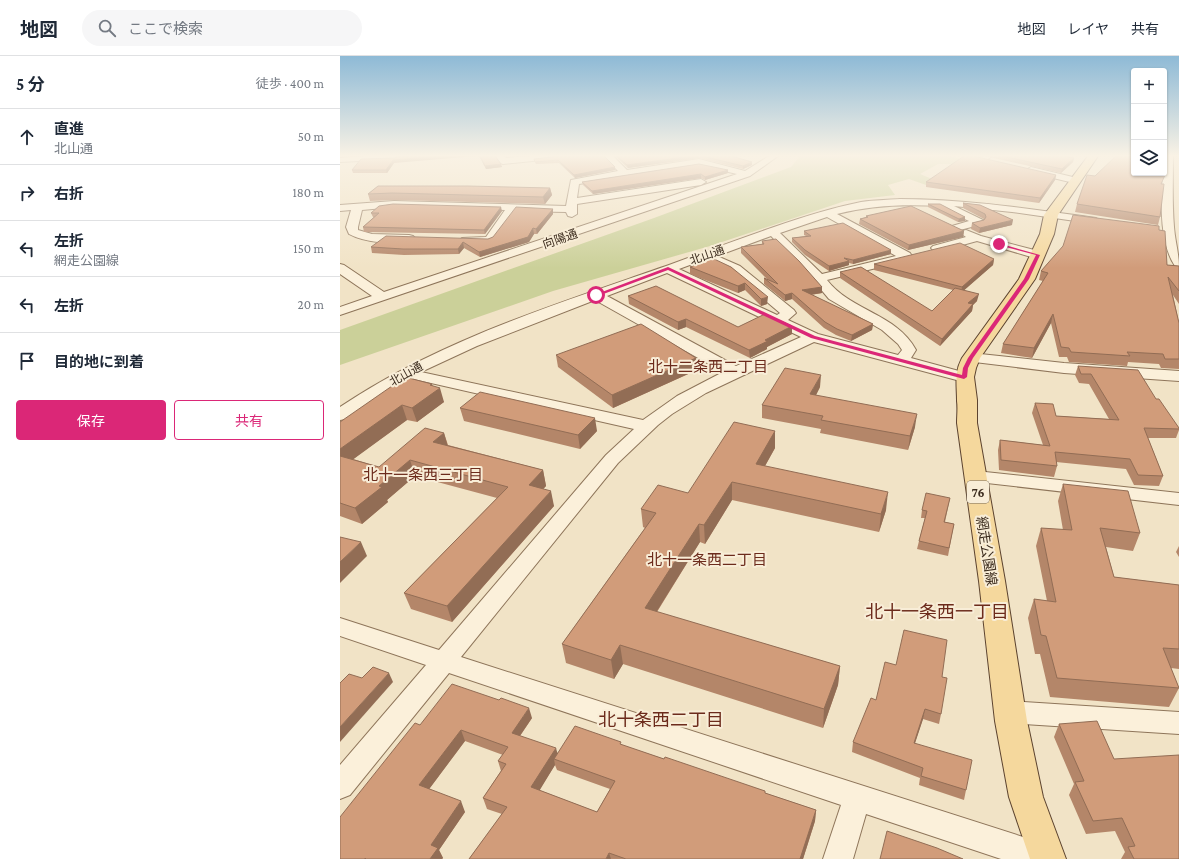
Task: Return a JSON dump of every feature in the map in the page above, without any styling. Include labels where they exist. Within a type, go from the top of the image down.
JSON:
[{"type":"main road","points":[[967,368],[1026,279],[1047,234],[1051,215],[1065,193]]},
{"type":"main road","name":"網走公園線","points":[[967,368],[967,423],[1010,712],[1026,797],[1048,859]]},
{"type":"street","points":[[573,193],[571,206],[578,233]]},
{"type":"street","points":[[340,208],[394,204],[513,207],[571,206],[638,193]]},
{"type":"street","name":"向陽通","points":[[340,311],[578,233],[692,193]]},
{"type":"street","points":[[1167,193],[1164,231],[1175,259],[1179,263]]},
{"type":"street","points":[[905,202],[928,214]]},
{"type":"street","name":"北山通","points":[[340,414],[406,373],[438,356],[477,339],[668,268],[827,213],[858,206],[905,202],[938,202],[991,206],[1106,222]]},
{"type":"street","points":[[938,202],[979,222],[951,225],[977,238],[1038,255]]},
{"type":"street","points":[[356,207],[352,228],[353,232],[356,234],[372,238],[418,239]]},
{"type":"street","points":[[457,240],[489,240],[513,207]]},
{"type":"street","points":[[827,213],[906,256]]},
{"type":"street","points":[[773,232],[819,278],[832,295],[854,309],[876,320],[904,340],[908,345],[909,350],[902,360]]},
{"type":"street","points":[[819,278],[977,238]]},
{"type":"street","points":[[706,255],[736,269],[789,313],[778,320]]},
{"type":"street","points":[[340,268],[383,298]]},
{"type":"street","points":[[668,268],[813,337],[902,360],[967,368],[1064,368],[1179,376]]},
{"type":"street","points":[[596,295],[737,373]]},
{"type":"street","points":[[340,786],[612,459],[645,426],[667,410],[708,386],[813,337]]},
{"type":"street","points":[[406,373],[645,426]]},
{"type":"street","points":[[976,477],[1179,499]]},
{"type":"street","points":[[340,627],[1045,859]]},
{"type":"street","points":[[1010,712],[1179,723]]},
{"type":"street","points":[[838,859],[857,798]]},
{"type":"green space","points":[[720,193],[894,193],[895,195],[845,201],[710,246],[553,291],[340,365],[340,330]]},
{"type":"building","points":[[410,193],[546,193],[543,197]]},
{"type":"building","points":[[1008,193],[1043,193],[1040,198]]},
{"type":"building","points":[[1081,193],[1163,193],[1160,217],[1077,204]]},
{"type":"building","points":[[963,203],[980,205],[1013,220],[980,228],[972,223],[984,220],[986,217],[985,214]]},
{"type":"building","points":[[393,204],[501,207],[484,230],[363,227],[379,213],[371,213],[379,206]]},
{"type":"building","points":[[928,204],[940,204],[965,217],[959,219]]},
{"type":"building","points":[[911,206],[964,231],[909,245],[860,219],[868,217],[866,216]]},
{"type":"building","points":[[516,207],[553,209],[536,229],[533,228],[528,237],[479,252],[463,242],[458,249],[403,249],[371,247],[386,236],[488,239],[493,237]]},
{"type":"building","points":[[1073,215],[1159,226],[1159,230],[1165,231],[1167,265],[1179,266],[1179,291],[1168,277],[1179,323],[1179,359],[1165,359],[1163,354],[1127,352],[1130,356],[1071,352],[1069,348],[1061,347],[1053,314],[1034,348],[1003,344],[1048,273],[1041,271],[1063,246]]},
{"type":"building","points":[[843,223],[891,250],[853,260],[844,258],[849,261],[829,266],[805,250],[792,238],[811,236],[804,231]]},
{"type":"building","points":[[776,239],[799,261],[822,287],[802,290],[873,324],[852,335],[837,329],[825,322],[792,293],[785,295],[764,278],[778,284],[741,247],[764,244],[762,241]]},
{"type":"building","points":[[960,243],[994,259],[962,287],[874,264]]},
{"type":"building","points":[[712,258],[731,267],[768,297],[761,299],[745,283],[738,286],[690,267]]},
{"type":"building","points":[[861,267],[932,311],[955,288],[979,294],[968,303],[973,304],[942,339],[840,272]]},
{"type":"building","points":[[656,286],[738,327],[765,314],[792,326],[765,340],[768,341],[749,350],[686,319],[678,322],[628,296]]},
{"type":"building","points":[[641,324],[696,358],[612,395],[556,355]]},
{"type":"building","points":[[1078,366],[1138,370],[1156,399],[1159,399],[1179,428],[1144,428],[1163,476],[1138,475],[1130,459],[1055,452],[1057,466],[1001,460],[1000,440],[1050,446],[1035,403],[1053,404],[1056,416],[1119,420],[1091,374],[1081,374]]},
{"type":"building","points":[[785,368],[821,375],[810,394],[917,414],[910,436],[821,420],[823,416],[762,405]]},
{"type":"building","points":[[405,377],[432,384],[430,385],[440,388],[412,408],[402,405],[340,449],[340,422]]},
{"type":"building","points":[[480,392],[595,418],[578,435],[460,408]]},
{"type":"building","points":[[734,422],[775,431],[756,464],[888,492],[881,514],[732,482],[704,525],[699,524],[645,608],[840,666],[824,709],[620,645],[611,660],[562,644],[656,513],[641,509],[658,485],[688,493]]},
{"type":"building","points":[[425,428],[444,433],[433,442],[543,470],[529,485],[551,491],[447,606],[404,593],[508,487],[410,460],[379,486],[382,487],[355,508],[340,503],[340,456],[379,467]]},
{"type":"building","points":[[1063,484],[1128,491],[1140,533],[1100,528],[1114,577],[1179,585],[1179,649],[1163,648],[1179,688],[1057,678],[1046,636],[1041,635],[1034,599],[1056,602],[1041,528],[1072,530]]},
{"type":"building","points":[[926,493],[950,498],[944,522],[954,524],[949,548],[919,541],[927,511],[922,510]]},
{"type":"building","points":[[340,537],[361,542],[340,562]]},
{"type":"building","points":[[904,630],[947,640],[942,677],[947,678],[941,714],[925,709],[914,743],[972,760],[966,790],[921,776],[923,768],[853,742],[871,698],[876,700],[885,662],[896,665]]},
{"type":"building","points":[[373,667],[389,673],[340,727],[340,683],[349,674],[362,678]]},
{"type":"building","points":[[452,684],[499,700],[501,698],[529,708],[512,733],[556,748],[531,787],[597,812],[615,781],[554,759],[575,726],[621,742],[620,744],[664,759],[665,757],[816,810],[800,859],[626,859],[609,853],[606,859],[469,859],[507,807],[483,798],[506,764],[498,761],[508,747],[461,730],[419,785],[461,801],[431,845],[438,848],[430,859],[340,859],[340,817],[415,723],[420,725]]},
{"type":"building","points":[[1097,721],[1114,759],[1179,755],[1179,859],[1134,859],[1128,847],[1135,846],[1122,818],[1093,821],[1075,782],[1084,781],[1059,724]]},
{"type":"building","points":[[887,831],[937,848],[963,859],[880,859]]},
{"type":"district","name":"北十二条西二丁目","points":[[708,367]]},
{"type":"district","name":"北十一条西三丁目","points":[[423,475]]},
{"type":"district","name":"北十一条西二丁目","points":[[707,560]]},
{"type":"district","name":"北十一条西一丁目","points":[[937,612]]},
{"type":"district","name":"北十条西二丁目","points":[[661,720]]},
{"type":"route","points":[[596,295],[668,268],[813,337],[842,346],[902,360],[964,377],[966,368],[971,358],[1026,279],[1038,255],[999,244]]}]
